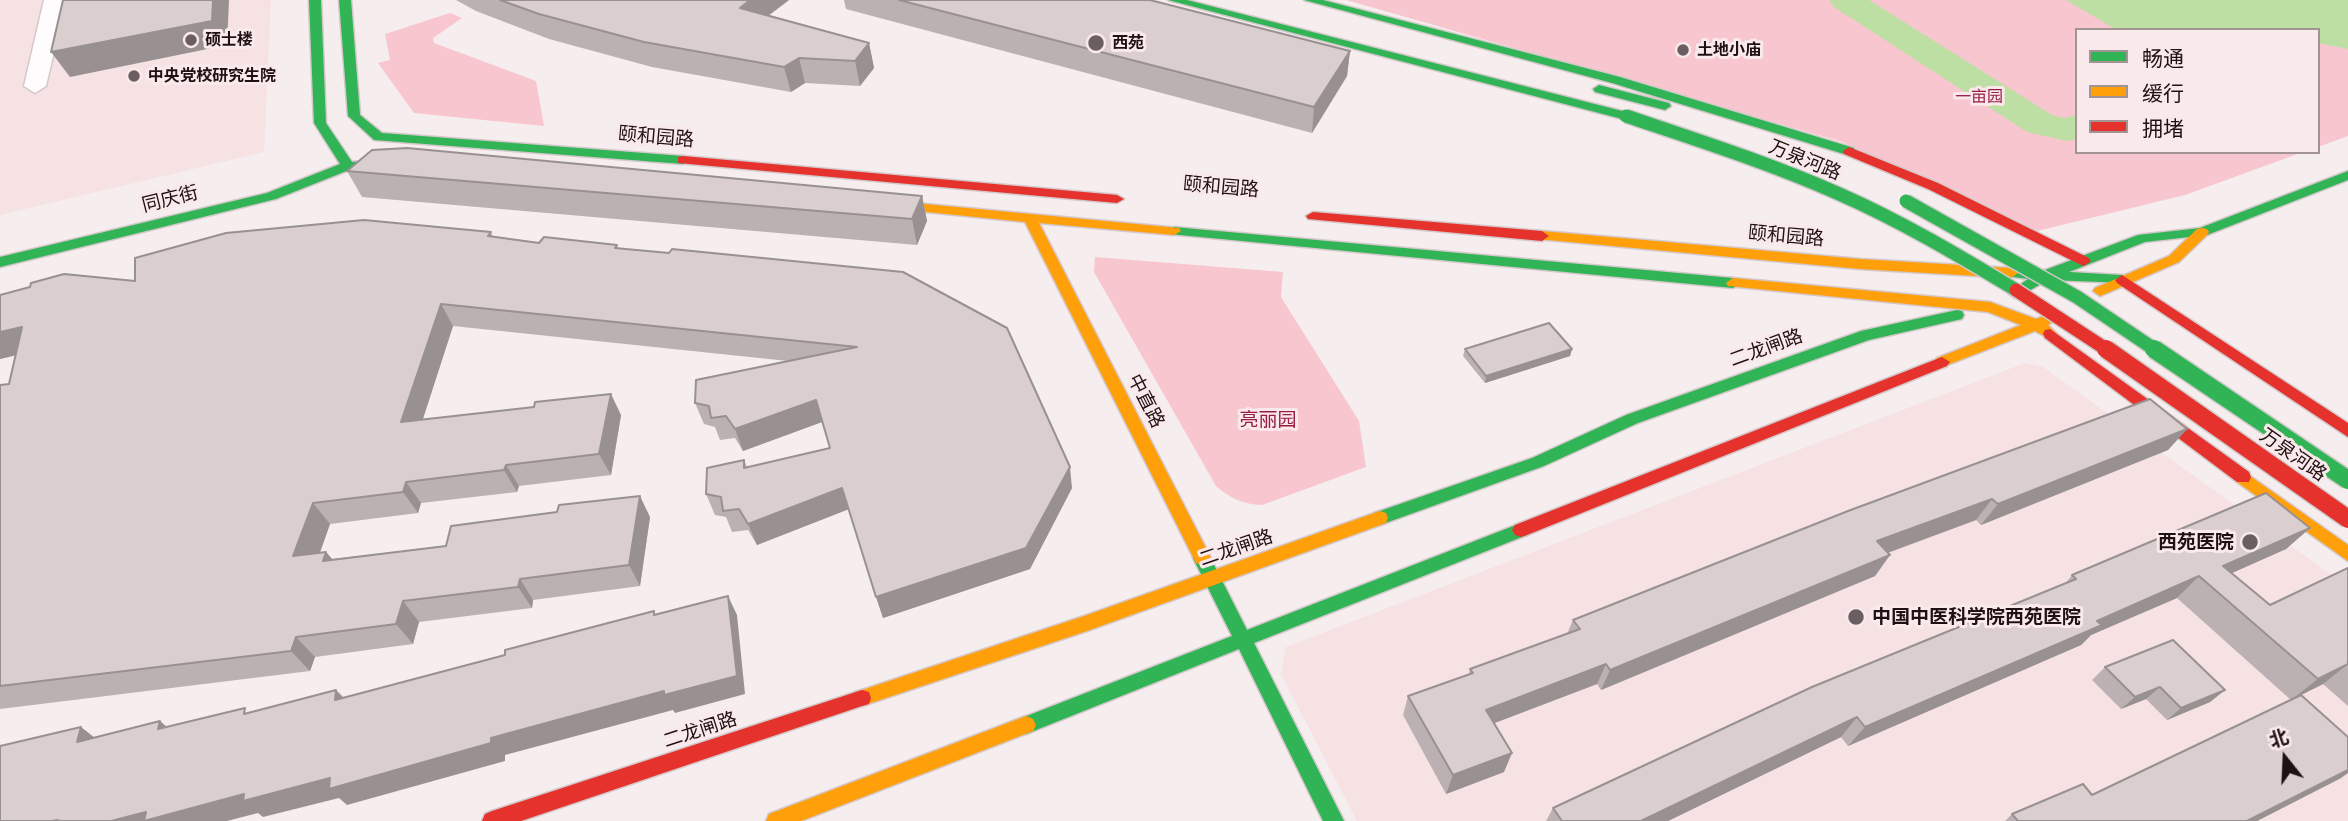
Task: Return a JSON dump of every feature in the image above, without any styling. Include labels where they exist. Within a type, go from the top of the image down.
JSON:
[{"type":"main road","points":[[315,0],[320,123],[348,166],[396,179]]},
{"type":"main road","points":[[345,0],[354,116],[378,137],[348,166]]},
{"type":"main road","name":"万泉河路","points":[[1174,0],[1626,116],[1745,157],[1867,208],[2027,296],[2348,519]]},
{"type":"main road","points":[[1306,6],[1616,80],[1829,143],[1933,186],[2084,261]]},
{"type":"main road","name":"万泉河路","points":[[1306,6],[1665,106],[1752,139]]},
{"type":"main road","name":"颐和园路","points":[[378,137],[662,158],[1129,200]]},
{"type":"main road","points":[[348,166],[421,161]]},
{"type":"main road","name":"同庆街","points":[[0,262],[271,196],[348,166]]},
{"type":"main road","name":"颐和园路","points":[[1303,215],[2042,276],[2143,239],[2202,232],[2348,175]]},
{"type":"main road","name":"万泉河路","points":[[1888,193],[1960,228],[2105,314],[2348,480]]},
{"type":"main road","points":[[850,201],[1990,307],[2039,326],[2348,554]]},
{"type":"main road","name":"中直路","points":[[1030,218],[1036,243],[1244,641]]},
{"type":"main road","name":"颐和园路","points":[[2039,326],[2079,301],[2122,280],[2176,265],[2202,232]]},
{"type":"main road","points":[[2042,276],[2122,280],[2348,432]]},
{"type":"main road","points":[[2042,276],[2193,376]]},
{"type":"main road","name":"二龙闸路","points":[[492,821],[1049,636],[1213,578],[1538,462],[1632,419],[1866,335],[1990,307],[2042,276]]},
{"type":"main road","points":[[2192,307],[2201,331]]},
{"type":"main road","points":[[776,821],[1244,641],[2039,326]]},
{"type":"main road","points":[[2142,402],[2235,354]]},
{"type":"main road","points":[[1244,641],[1334,821]]},
{"type":"street","points":[[35,86],[55,0]]},
{"type":"shaded area","name":"中央党校研究生院","points":[[0,0],[271,0],[264,152],[0,215]]},
{"type":"shaded area","points":[[2066,0],[2348,0],[2348,49],[2320,43],[2320,28],[2114,28]]},
{"type":"shaded area","name":"中国中医科学院西苑医院","points":[[2025,363],[2043,367],[2348,587],[2348,821],[1357,821],[1281,674],[1286,647]]},
{"type":"green space","name":"一亩园","points":[[1346,0],[2348,0],[2348,136],[2320,146],[2320,28],[2075,28],[2075,154],[2298,154],[2185,195],[2033,232],[1843,142]]},
{"type":"green space","points":[[450,13],[462,18],[433,38],[434,43],[536,81],[544,126],[414,113],[378,63],[390,60],[385,34]]},
{"type":"green space","name":"亮丽园","points":[[1095,257],[1283,272],[1281,297],[1359,421],[1366,467],[1262,505],[1238,500],[1222,491],[1216,486],[1094,272]]},
{"type":"building","points":[[63,0],[213,0],[212,21],[51,52]]},
{"type":"building","points":[[500,0],[750,0],[740,8],[869,43],[855,61],[799,58],[784,67],[644,42],[539,14]]},
{"type":"building","points":[[899,0],[1150,0],[1350,51],[1314,107]]},
{"type":"building","points":[[407,148],[922,196],[912,219],[347,171],[372,150]]},
{"type":"building","points":[[364,220],[491,232],[488,236],[539,243],[544,237],[617,245],[615,248],[669,253],[672,249],[903,272],[1007,328],[1070,467],[1026,548],[876,597],[842,488],[748,524],[739,509],[723,511],[721,497],[706,494],[707,468],[744,460],[744,468],[830,448],[816,400],[735,429],[726,416],[711,418],[709,406],[695,403],[696,380],[857,347],[441,304],[401,422],[534,407],[535,402],[611,394],[599,454],[506,465],[504,470],[406,482],[403,492],[313,503],[293,556],[326,552],[323,561],[446,546],[451,526],[557,512],[559,505],[640,496],[629,565],[520,579],[518,587],[403,601],[396,624],[296,637],[291,651],[0,686],[0,385],[9,384],[22,327],[0,332],[0,295],[64,274],[135,281],[135,258],[226,233]]},
{"type":"building","points":[[1549,323],[1572,349],[1486,376],[1465,349]]},
{"type":"building","points":[[2150,399],[2187,429],[1998,504],[1992,499],[1877,541],[1890,555],[1610,670],[1606,664],[1486,710],[1512,753],[1453,775],[1408,696],[1473,673],[1470,669],[1580,629],[1573,620],[1848,511]]},
{"type":"building","points":[[2266,493],[2310,528],[2223,566],[2270,605],[2348,568],[2348,664],[2318,679],[2199,576],[2097,621],[2102,625],[1865,727],[1857,717],[1641,821],[1562,821],[1553,808],[1812,687],[2076,579],[2072,575]]},
{"type":"building","points":[[728,596],[737,676],[664,695],[664,691],[491,738],[491,743],[329,789],[330,778],[243,801],[244,794],[144,821],[146,812],[111,821],[0,821],[0,746],[81,727],[77,742],[160,721],[158,729],[245,708],[244,714],[336,690],[335,700],[505,655],[505,650],[654,611],[654,615]]},
{"type":"building","points":[[2173,640],[2225,690],[2181,708],[2160,687],[2135,697],[2105,667]]},
{"type":"building","points":[[2301,695],[2348,737],[2348,770],[2247,821],[2018,821],[2012,814],[2083,784],[2092,795]]},
{"type":"waterway","points":[[1846,0],[2040,124],[2067,130],[2075,127]]},
{"type":"traffic: fast","points":[[315,0],[320,123],[348,166],[370,172]]},
{"type":"traffic: fast","points":[[345,0],[354,116],[378,137],[683,160]]},
{"type":"traffic: fast","points":[[1174,0],[1626,116]]},
{"type":"traffic: fast","points":[[1310,0],[1616,80],[1849,151]]},
{"type":"traffic: fast","points":[[1599,89],[1665,106]]},
{"type":"traffic: fast","points":[[1626,116],[1759,162],[1860,203],[1906,226],[2016,290]]},
{"type":"traffic: fast","points":[[0,262],[271,196],[348,166],[404,162]]},
{"type":"traffic: fast","points":[[2015,293],[2042,277],[2143,238],[2202,232],[2348,175]]},
{"type":"traffic: fast","points":[[1906,201],[2077,297],[2348,480]]},
{"type":"traffic: fast","points":[[1174,231],[1733,283]]},
{"type":"traffic: fast","points":[[2011,273],[2122,280]]},
{"type":"traffic: fast","points":[[1380,518],[1538,462],[1632,419],[1866,335],[1957,315]]},
{"type":"traffic: fast","points":[[1026,725],[1521,530]]},
{"type":"traffic: fast","points":[[1202,558],[1334,821]]},
{"type":"traffic: slow","points":[[872,203],[1174,231]]},
{"type":"traffic: slow","points":[[1030,218],[1202,558]]},
{"type":"traffic: slow","points":[[2100,291],[2174,259],[2202,232]]},
{"type":"traffic: slow","points":[[1542,236],[1860,264],[2011,273]]},
{"type":"traffic: slow","points":[[1733,283],[1990,307],[2039,326],[2050,334]]},
{"type":"traffic: slow","points":[[1942,362],[2050,319]]},
{"type":"traffic: slow","points":[[2243,477],[2348,554]]},
{"type":"traffic: slow","points":[[862,698],[1087,623],[1380,518]]},
{"type":"traffic: slow","points":[[776,821],[1026,725]]},
{"type":"traffic: jam","points":[[1849,151],[1933,186],[2084,261]]},
{"type":"traffic: jam","points":[[683,160],[1117,199]]},
{"type":"traffic: jam","points":[[1313,216],[1542,236]]},
{"type":"traffic: jam","points":[[2122,280],[2348,431]]},
{"type":"traffic: jam","points":[[2016,290],[2114,354],[2348,519]]},
{"type":"traffic: jam","points":[[2050,334],[2243,477]]},
{"type":"traffic: jam","points":[[1521,530],[1942,362]]},
{"type":"traffic: jam","points":[[492,821],[862,698]]},
{"type":"place","name":"硕士楼","points":[[191,40]]},
{"type":"place","name":"西苑","points":[[1096,43]]},
{"type":"place","name":"土地小庙","points":[[1683,50]]},
{"type":"place","name":"中央党校研究生院","points":[[134,76]]},
{"type":"place","name":"西苑医院","points":[[2250,542]]},
{"type":"place","name":"中国中医科学院西苑医院","points":[[1856,617]]}]
